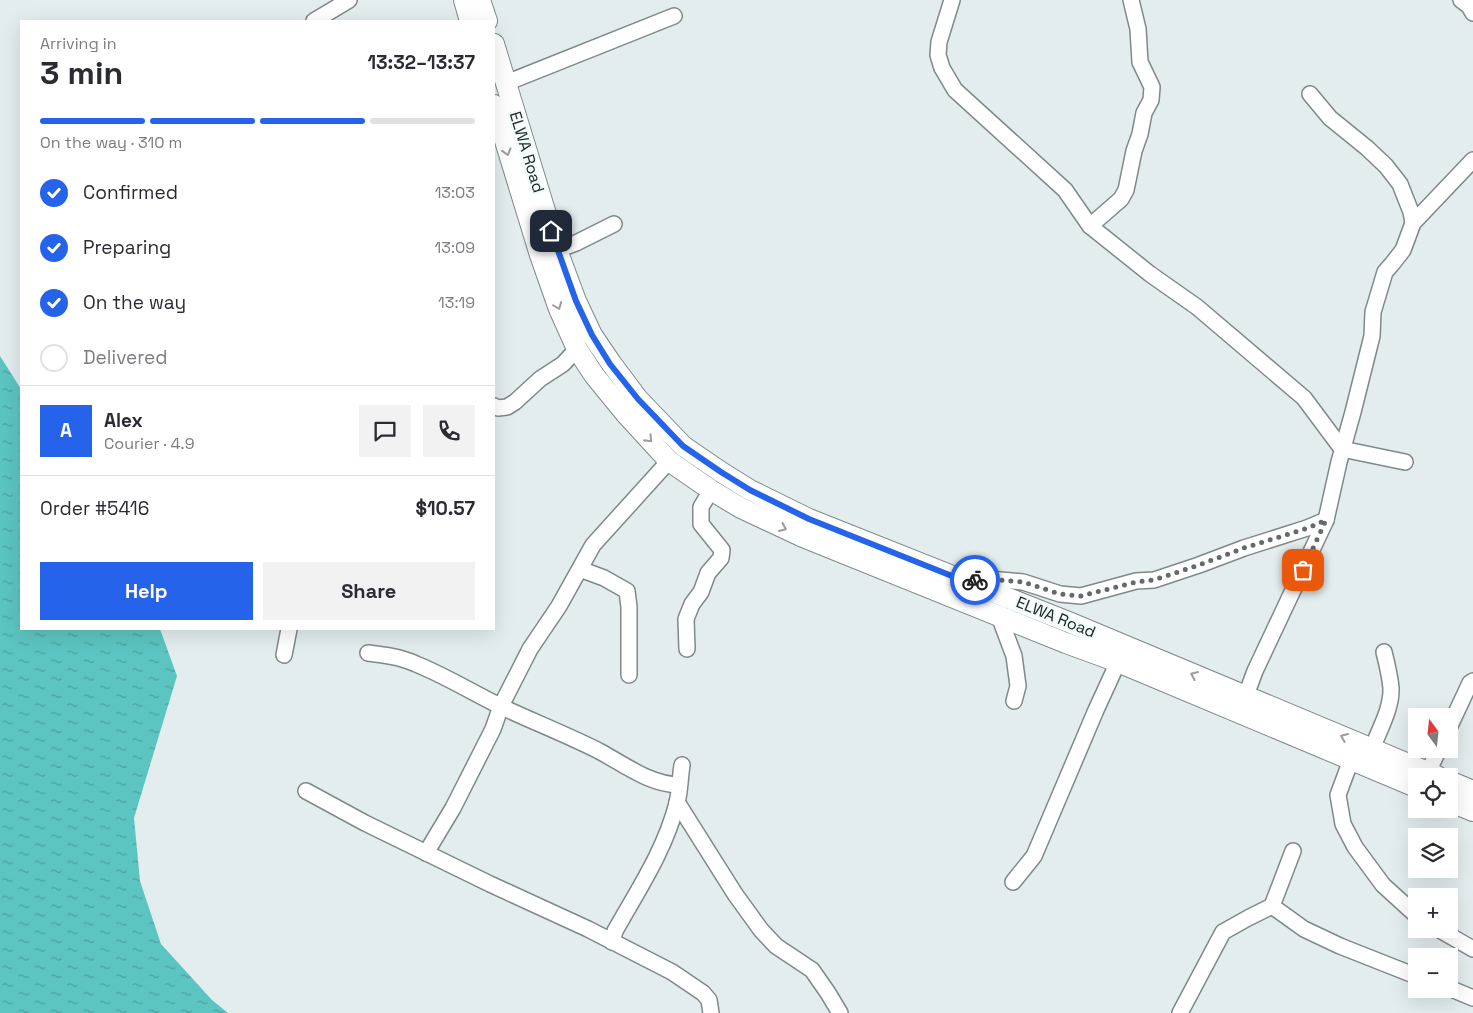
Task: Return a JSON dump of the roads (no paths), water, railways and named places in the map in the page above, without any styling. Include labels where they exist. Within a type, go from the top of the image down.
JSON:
[{"type":"main road","points":[[464,0],[470,20]]},
{"type":"main road","points":[[480,0],[487,20]]},
{"type":"main road","name":"ELWA Road","points":[[495,47],[557,250],[576,301],[592,335],[610,364],[638,399],[683,446],[750,490],[809,519],[1080,627],[1243,705],[1351,760],[1408,774]]},
{"type":"main road","name":"ELWA Road","points":[[495,108],[540,255],[559,309],[577,349],[624,412],[669,461],[740,508],[803,537],[1066,643],[1372,749],[1408,769]]},
{"type":"main road","points":[[1458,785],[1473,791]]},
{"type":"main road","points":[[1458,805],[1473,811]]},
{"type":"street","points":[[316,20],[349,0]]},
{"type":"street","points":[[952,0],[939,42],[938,55],[942,68],[955,90],[1065,190],[1090,226],[1150,274],[1196,307],[1304,398],[1342,449],[1405,462]]},
{"type":"street","points":[[1090,226],[1121,199],[1126,190],[1144,112],[1151,100],[1152,87],[1140,62],[1138,28],[1131,0]]},
{"type":"street","points":[[1461,0],[1473,13]]},
{"type":"street","points":[[506,83],[674,16]]},
{"type":"street","points":[[1310,94],[1330,118],[1386,166],[1400,184],[1411,212],[1413,224]]},
{"type":"street","points":[[1243,705],[1255,671],[1326,520],[1342,449],[1372,336],[1373,312],[1385,272],[1403,250],[1413,224],[1473,160]]},
{"type":"street","points":[[557,250],[576,243],[614,224]]},
{"type":"street","points":[[495,406],[498,408],[507,406],[515,402],[540,379],[563,364],[577,349]]},
{"type":"street","points":[[426,853],[453,808],[493,729],[501,706],[530,649],[559,606],[593,545],[669,461]]},
{"type":"street","points":[[687,649],[686,619],[692,604],[701,592],[708,573],[721,558],[722,550],[701,524],[701,508],[711,490]]},
{"type":"street","points":[[962,580],[989,579],[1023,582],[1060,594],[1081,596],[1136,582],[1154,580],[1244,548],[1308,528],[1326,520]]},
{"type":"street","points":[[580,569],[604,578],[627,591],[629,607],[629,675]]},
{"type":"street","points":[[1000,616],[1014,656],[1018,686],[1014,701]]},
{"type":"street","points":[[284,655],[290,630]]},
{"type":"street","points":[[1372,749],[1389,704],[1391,690],[1384,652]]},
{"type":"street","points":[[368,653],[389,655],[416,663],[501,706],[600,752],[639,775],[668,785],[679,785]]},
{"type":"street","points":[[1013,882],[1034,856],[1118,662]]},
{"type":"street","points":[[1458,709],[1473,681]]},
{"type":"street","points":[[1351,760],[1338,795],[1343,824],[1355,847],[1383,886],[1408,909]]},
{"type":"street","points":[[612,942],[615,931],[654,863],[670,824],[677,802],[682,765]]},
{"type":"street","points":[[306,791],[365,823],[532,902],[672,972],[703,993],[709,1000],[711,1013]]},
{"type":"street","points":[[677,802],[735,894],[761,930],[776,946],[812,970],[840,1013]]},
{"type":"street","points":[[1180,1013],[1223,932],[1272,906],[1293,851]]},
{"type":"street","points":[[1272,906],[1313,934],[1408,973]]},
{"type":"street","points":[[1454,938],[1473,949]]},
{"type":"street","points":[[1458,992],[1473,998]]},
{"type":"water","points":[[0,356],[20,387],[20,630],[160,630],[177,676],[134,818],[140,881],[161,944],[212,1000],[228,1013],[0,1013]]}]
